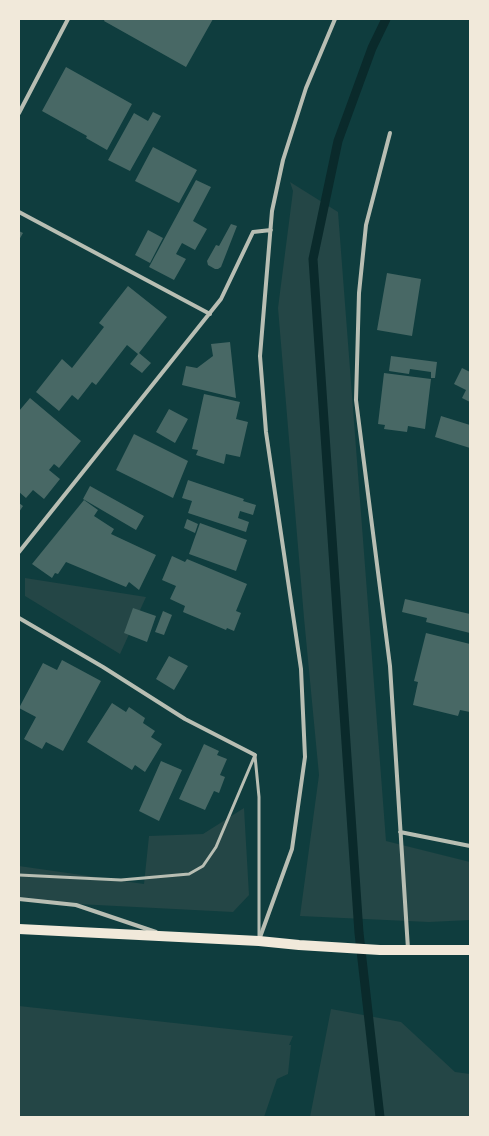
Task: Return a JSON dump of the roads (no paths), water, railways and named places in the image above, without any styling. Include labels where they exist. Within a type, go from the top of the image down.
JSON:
[{"type":"main road","points":[[19,929],[259,940],[299,945],[380,950],[470,950]]},
{"type":"street","points":[[19,113],[68,19]]},
{"type":"street","points":[[259,940],[292,849],[305,757],[301,669],[266,432],[260,356],[272,211],[283,160],[306,88],[336,19]]},
{"type":"street","points":[[390,133],[366,225],[359,293],[356,400],[390,666],[408,950]]},
{"type":"street","points":[[19,212],[210,314]]},
{"type":"street","points":[[19,552],[221,299],[253,232],[271,230]]},
{"type":"street","points":[[19,618],[104,667],[185,719],[255,755]]},
{"type":"street","points":[[400,832],[470,846]]},
{"type":"street","points":[[19,899],[76,904],[168,936]]},
{"type":"lane","points":[[255,755],[259,797],[259,940]]},
{"type":"lane","points":[[19,875],[121,880],[189,874],[203,866],[216,847],[255,755]]},
{"type":"waterway","points":[[380,1117],[359,933],[313,259],[338,141],[372,48],[386,19]]}]
